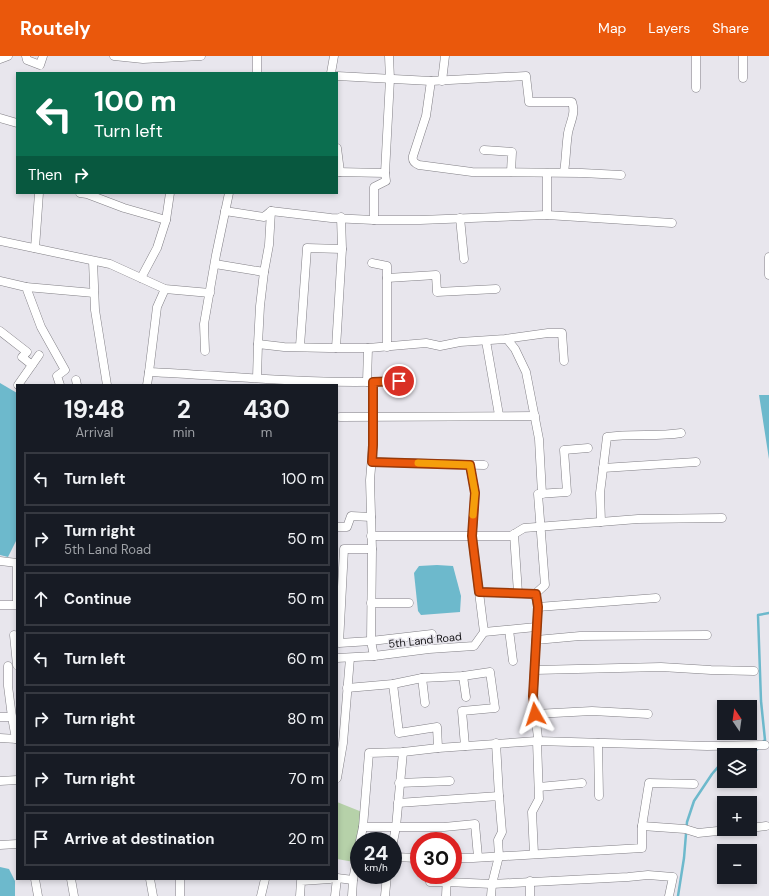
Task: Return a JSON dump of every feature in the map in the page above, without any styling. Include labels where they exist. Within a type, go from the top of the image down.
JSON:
[{"type":"street","points":[[0,59],[8,56]]},
{"type":"street","points":[[26,56],[27,60],[40,65],[43,56]]},
{"type":"street","points":[[114,56],[143,59],[201,56]]},
{"type":"street","points":[[257,56],[257,72]]},
{"type":"street","points":[[331,72],[334,56]]},
{"type":"street","points":[[374,220],[374,187],[386,181],[390,79],[389,56]]},
{"type":"street","points":[[442,81],[445,56]]},
{"type":"street","points":[[696,56],[696,88]]},
{"type":"street","points":[[743,56],[743,78]]},
{"type":"street","points":[[338,76],[431,82],[526,76],[529,102],[572,102],[574,113],[568,132],[564,172]]},
{"type":"street","points":[[431,82],[426,116],[412,159],[414,163],[419,165],[472,172],[564,172],[622,176]]},
{"type":"street","points":[[0,118],[16,123]]},
{"type":"street","points":[[484,150],[512,152],[510,172]]},
{"type":"street","points":[[338,160],[339,172],[386,173]]},
{"type":"street","points":[[547,173],[547,215]]},
{"type":"street","points":[[35,248],[40,194]]},
{"type":"street","points":[[87,194],[124,208],[166,220]]},
{"type":"street","points":[[141,278],[157,248],[166,220],[170,194]]},
{"type":"street","points":[[206,351],[204,324],[229,194]]},
{"type":"street","points":[[225,211],[264,217],[271,211],[331,218],[374,220],[547,215],[672,223]]},
{"type":"street","points":[[260,380],[258,344],[260,306],[269,245],[271,211]]},
{"type":"street","points":[[336,348],[342,249],[341,218]]},
{"type":"street","points":[[460,218],[464,259]]},
{"type":"street","points":[[0,241],[110,264],[165,289],[210,293]]},
{"type":"street","points":[[300,346],[307,248],[342,249]]},
{"type":"street","points":[[769,257],[769,275]]},
{"type":"street","points":[[93,261],[95,310],[107,384]]},
{"type":"street","points":[[372,263],[387,266],[387,347]]},
{"type":"street","points":[[215,264],[264,272]]},
{"type":"street","points":[[387,278],[436,276],[437,292],[496,289]]},
{"type":"street","points":[[0,281],[26,287],[94,293]]},
{"type":"street","points":[[26,287],[41,327],[64,370],[57,376],[60,384]]},
{"type":"street","points":[[147,384],[157,307],[165,289]]},
{"type":"street","points":[[0,331],[26,352],[22,357],[32,365]]},
{"type":"street","points":[[258,344],[284,347],[300,346],[336,348],[387,347],[426,343],[440,346],[460,342],[486,341],[548,333],[562,333],[564,361]]},
{"type":"street","points":[[507,339],[515,349],[526,372],[539,438],[542,494]]},
{"type":"street","points":[[486,341],[499,415]]},
{"type":"street","points":[[368,348],[373,418],[370,480],[372,549],[371,641],[374,656]]},
{"type":"street","points":[[19,384],[39,355]]},
{"type":"street","points":[[149,372],[312,383],[399,381]]},
{"type":"street","points":[[340,417],[534,416]]},
{"type":"street","points":[[600,522],[600,493],[607,437],[625,434],[667,435],[681,433]]},
{"type":"street","points":[[479,592],[536,594],[545,585],[538,494],[567,492],[564,450],[588,448]]},
{"type":"street","points":[[372,462],[484,465]]},
{"type":"street","points":[[603,468],[696,462]]},
{"type":"street","points":[[470,465],[475,493],[472,536],[484,632],[536,627]]},
{"type":"street","points":[[338,527],[346,527],[351,516],[371,517]]},
{"type":"street","points":[[371,536],[511,536],[524,528],[638,519],[722,518]]},
{"type":"street","points":[[514,534],[518,593]]},
{"type":"street","points":[[372,549],[344,549],[339,643],[432,634]]},
{"type":"street","points":[[0,561],[16,563]]},
{"type":"street","points":[[534,854],[532,812],[539,800],[538,738],[533,696],[538,607],[536,594]]},
{"type":"street","points":[[538,607],[656,598]]},
{"type":"street","points":[[371,603],[409,604]]},
{"type":"street","points":[[0,605],[16,605]]},
{"type":"street","points":[[509,630],[513,661]]},
{"type":"street","name":"5th Land Road","points":[[338,658],[474,646],[484,632]]},
{"type":"street","points":[[14,635],[16,656]]},
{"type":"street","points":[[536,640],[580,636],[707,635]]},
{"type":"street","points":[[338,766],[350,658]]},
{"type":"street","points":[[0,738],[16,739],[4,686],[4,667],[16,666]]},
{"type":"street","points":[[535,670],[661,667],[754,671]]},
{"type":"street","points":[[347,688],[393,684],[422,678],[463,676],[490,672],[495,708],[462,711],[465,746]]},
{"type":"street","points":[[463,676],[466,697]]},
{"type":"street","points":[[422,678],[425,703]]},
{"type":"street","points":[[393,684],[399,733],[437,727],[438,748]]},
{"type":"street","points":[[338,703],[346,703]]},
{"type":"street","points":[[535,714],[592,712],[648,714]]},
{"type":"street","points":[[0,717],[12,717]]},
{"type":"street","points":[[362,832],[369,753],[403,752],[496,743],[537,741],[707,746],[765,745]]},
{"type":"street","points":[[491,896],[492,884],[500,856],[498,840],[502,832],[496,743]]},
{"type":"street","points":[[598,743],[599,796]]},
{"type":"street","points":[[395,832],[403,752]]},
{"type":"street","points":[[0,781],[16,780]]},
{"type":"street","points":[[399,783],[450,781]]},
{"type":"street","points":[[462,858],[642,848],[642,826],[649,782],[694,784]]},
{"type":"street","points":[[539,787],[582,783]]},
{"type":"street","points":[[398,803],[499,796]]},
{"type":"street","points":[[363,827],[444,827],[475,824],[478,857]]},
{"type":"street","points":[[642,826],[685,829],[698,833],[717,831]]},
{"type":"street","points":[[757,827],[766,826]]},
{"type":"street","points":[[0,845],[16,844]]},
{"type":"street","points":[[462,880],[492,884],[628,877],[648,874],[673,877],[669,896]]},
{"type":"street","points":[[338,878],[350,880]]},
{"type":"street","points":[[35,880],[38,896]]},
{"type":"street","points":[[71,880],[74,896]]},
{"type":"street","points":[[150,880],[153,896]]},
{"type":"street","points":[[180,880],[180,896]]},
{"type":"street","points":[[261,896],[265,880]]},
{"type":"street","points":[[300,896],[301,881],[316,880]]},
{"type":"street","points":[[336,896],[337,880]]},
{"type":"street","points":[[530,882],[530,896]]},
{"type":"street","points":[[352,896],[353,884]]},
{"type":"street","points":[[385,896],[386,884]]},
{"type":"street","points":[[446,896],[447,884]]},
{"type":"green space","points":[[338,802],[362,812],[359,832],[350,832],[350,861],[338,859]]},
{"type":"water","points":[[0,383],[16,392],[16,541],[8,557],[0,555]]},
{"type":"water","points":[[759,395],[769,395],[769,459]]},
{"type":"water","points":[[419,566],[453,566],[461,596],[460,612],[421,615],[418,611],[414,573]]},
{"type":"water","points":[[0,867],[9,869],[15,881],[15,896],[0,896]]},
{"type":"waterway","points":[[763,742],[765,740],[761,701],[758,615],[769,613]]},
{"type":"waterway","points":[[678,896],[684,858],[687,822],[694,801],[717,768]]},
{"type":"slow traffic","points":[[418,463],[470,465],[475,493],[473,515]]},
{"type":"route","points":[[399,381],[373,382],[372,462],[470,465],[475,493],[472,536],[479,592],[536,594],[538,607],[533,696],[535,714]]}]
